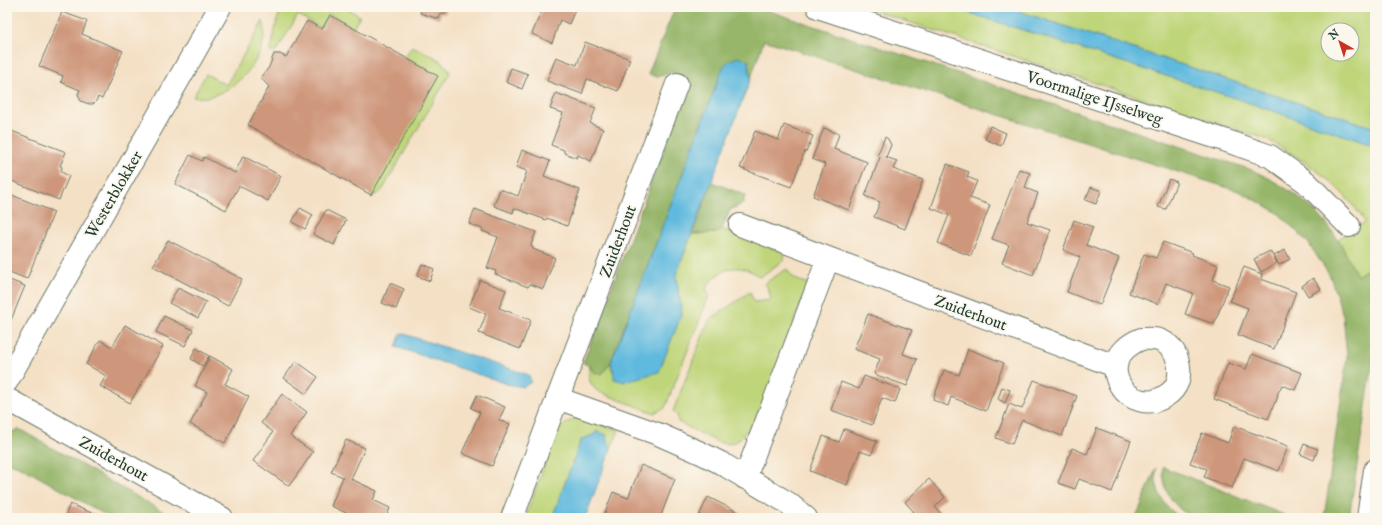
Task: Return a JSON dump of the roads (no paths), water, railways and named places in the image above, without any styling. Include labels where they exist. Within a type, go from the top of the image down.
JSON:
[{"type":"street","name":"Westerblokker","points":[[7,381],[220,7]]},
{"type":"street","name":"Voormalige IJsselweg","points":[[818,7],[1270,156],[1306,182],[1349,226]]},
{"type":"street","name":"Zuiderhout","points":[[512,518],[677,84]]},
{"type":"street","name":"Zuiderhout","points":[[740,226],[811,251],[828,259],[1115,366]]},
{"type":"street","points":[[745,478],[828,259]]},
{"type":"street","points":[[557,398],[658,434],[721,463],[788,503],[806,518]]},
{"type":"street","name":"Zuiderhout","points":[[7,399],[222,518]]},
{"type":"street","points":[[1368,518],[1375,470]]},
{"type":"water","points":[[951,7],[1006,7],[1375,128],[1375,146],[1238,99]]},
{"type":"water","points":[[738,57],[749,61],[748,63],[751,78],[676,275],[682,313],[659,372],[625,382],[614,379],[611,362],[723,67],[729,61]]},
{"type":"water","points":[[401,333],[529,375],[531,382],[523,387],[507,384],[396,347]]},
{"type":"water","points":[[596,431],[607,435],[606,440],[612,446],[585,518],[552,518],[581,440],[595,434]]}]
